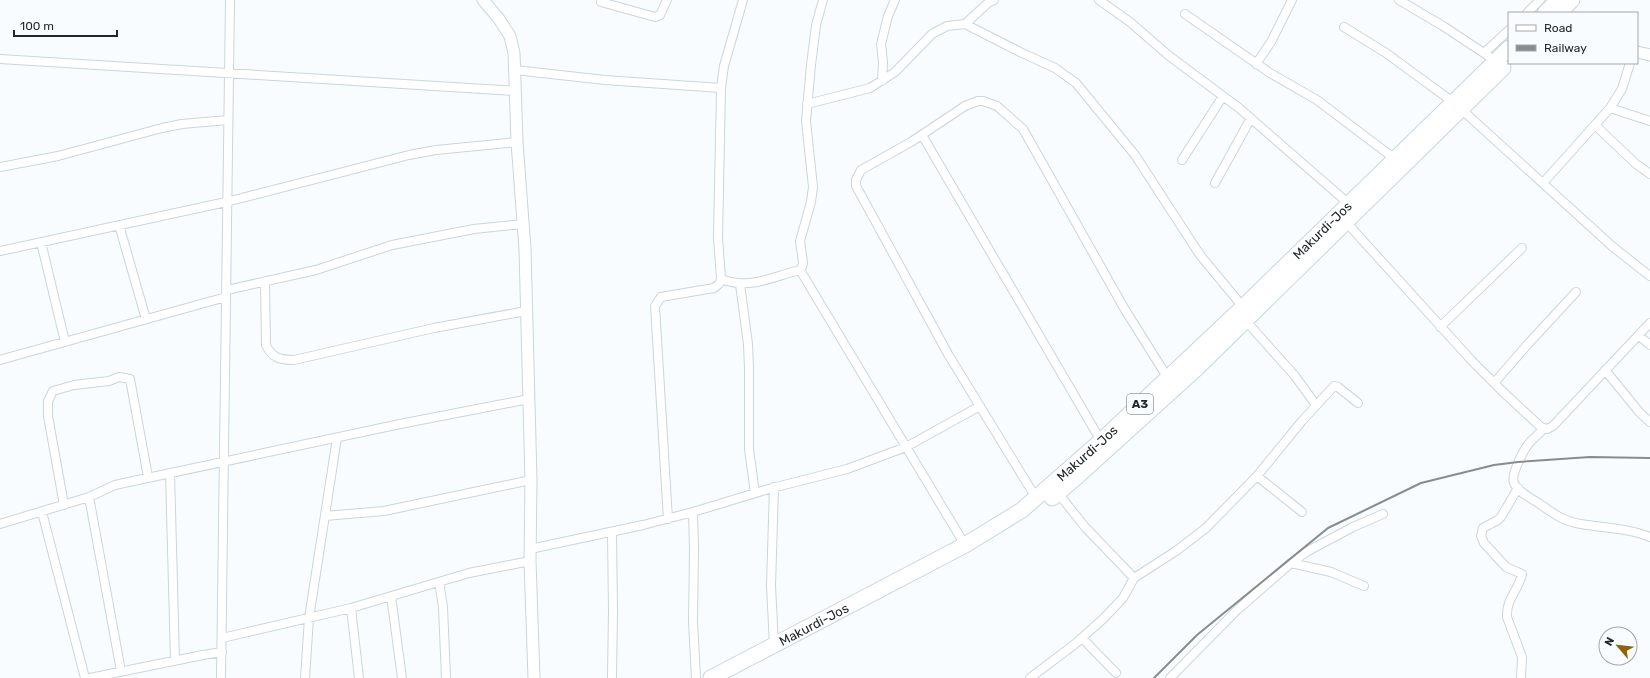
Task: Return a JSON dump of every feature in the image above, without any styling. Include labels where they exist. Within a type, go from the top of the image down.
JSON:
[{"type":"highway","points":[[1545,12],[1558,0]]},
{"type":"highway","points":[[1560,12],[1572,0]]},
{"type":"highway","name":"Makurdi-Jos","points":[[733,678],[971,553],[1026,517],[1058,493],[1079,475],[1171,383],[1244,314],[1346,222],[1457,106],[1497,59],[1508,49]]},
{"type":"highway","name":"Makurdi-Jos","points":[[1244,314],[1348,203],[1395,159],[1457,106]]},
{"type":"highway","name":"Makurdi-Jos","points":[[711,678],[965,545],[996,527],[1036,498],[1101,441],[1171,383]]},
{"type":"street","points":[[221,678],[226,202],[230,0]]},
{"type":"street","points":[[483,0],[499,19],[510,36],[515,70],[517,142],[523,224],[529,399],[531,480],[530,561],[534,678]]},
{"type":"street","points":[[601,2],[654,17],[660,15],[667,0]]},
{"type":"street","points":[[668,519],[655,306],[661,297],[714,288],[721,280],[718,236],[721,88],[724,66],[742,0]]},
{"type":"street","points":[[721,280],[740,284],[757,283],[800,270],[802,267],[803,263],[800,241],[812,202],[813,187],[806,121],[807,104],[816,25],[823,0]]},
{"type":"street","points":[[882,81],[883,62],[881,44],[888,16],[895,0]]},
{"type":"street","points":[[965,24],[988,3],[994,0]]},
{"type":"street","points":[[1099,0],[1130,22],[1168,55],[1251,118],[1348,203]]},
{"type":"street","points":[[1256,64],[1271,42],[1292,0]]},
{"type":"street","points":[[1399,0],[1497,59],[1508,32]]},
{"type":"street","points":[[1528,12],[1540,0]]},
{"type":"street","points":[[1185,14],[1256,64],[1317,100],[1395,159]]},
{"type":"street","points":[[807,104],[870,88],[895,72],[932,34],[947,26],[965,24],[1055,68],[1076,83],[1135,156],[1200,255],[1244,314],[1295,376],[1316,405]]},
{"type":"street","points":[[1344,27],[1386,53],[1457,106],[1543,182],[1613,247],[1650,276]]},
{"type":"street","points":[[1638,52],[1650,55]]},
{"type":"street","points":[[0,59],[229,74],[516,90]]},
{"type":"street","points":[[883,62],[895,72]]},
{"type":"street","points":[[1543,182],[1610,108],[1622,89],[1630,64]]},
{"type":"street","points":[[515,70],[605,80],[721,88]]},
{"type":"street","points":[[1182,160],[1223,96]]},
{"type":"street","points":[[1036,498],[948,354],[856,186],[856,180],[861,170],[922,135],[965,106],[983,100],[998,106],[1023,129],[1124,308],[1171,383]]},
{"type":"street","points":[[1610,108],[1650,122]]},
{"type":"street","points":[[1215,183],[1251,118]]},
{"type":"street","points":[[0,167],[58,156],[162,128],[182,124],[228,120]]},
{"type":"street","points":[[1595,126],[1636,164],[1650,174]]},
{"type":"street","points":[[922,135],[1101,441]]},
{"type":"street","points":[[0,251],[226,202],[409,155],[436,150],[517,142]]},
{"type":"street","points":[[1346,222],[1440,327],[1494,383],[1538,425],[1544,428],[1553,426],[1650,323]]},
{"type":"street","points":[[0,360],[146,319],[265,282],[316,270],[392,245],[474,229],[523,224]]},
{"type":"street","points":[[119,225],[146,319]]},
{"type":"street","points":[[41,242],[66,342]]},
{"type":"street","points":[[1440,327],[1522,248]]},
{"type":"street","points":[[800,270],[965,545]]},
{"type":"street","points":[[265,282],[266,344],[273,356],[281,360],[294,360],[434,328],[526,311]]},
{"type":"street","points":[[740,284],[748,357],[749,449],[755,493]]},
{"type":"street","points":[[1494,383],[1576,292]]},
{"type":"street","points":[[1639,336],[1650,345]]},
{"type":"street","points":[[1605,370],[1640,414],[1650,422]]},
{"type":"street","points":[[64,505],[48,416],[48,400],[53,391],[74,385],[109,381],[119,377],[130,379],[148,477]]},
{"type":"street","points":[[1030,678],[1082,638],[1123,598],[1134,578],[1176,551],[1206,528],[1257,476],[1302,421],[1332,388],[1336,386],[1358,403]]},
{"type":"street","points":[[0,524],[89,497],[115,485],[148,477],[400,424],[529,399]]},
{"type":"street","points":[[530,549],[668,519],[774,487],[847,469],[906,447],[980,406]]},
{"type":"street","points":[[1544,428],[1530,442],[1518,462],[1513,478],[1514,483],[1518,488],[1528,497],[1562,519],[1580,524],[1631,532],[1650,537]]},
{"type":"street","points":[[304,678],[309,618],[338,438]]},
{"type":"street","points":[[170,473],[175,660]]},
{"type":"street","points":[[1257,476],[1302,512]]},
{"type":"street","points":[[325,516],[384,512],[531,480]]},
{"type":"street","points":[[774,487],[771,586],[774,645]]},
{"type":"street","points":[[1518,488],[1501,517],[1483,528],[1481,536],[1484,543],[1506,567],[1522,574],[1511,596],[1507,612],[1507,617],[1522,657],[1520,678]]},
{"type":"street","points":[[1058,493],[1085,527],[1134,578]]},
{"type":"street","points":[[89,497],[121,671]]},
{"type":"street","points":[[42,512],[85,678]]},
{"type":"street","points":[[693,512],[694,549],[692,622],[696,678]]},
{"type":"street","points":[[1170,678],[1236,611],[1291,563],[1353,527],[1383,514]]},
{"type":"street","points":[[612,532],[612,678]]},
{"type":"street","points":[[222,638],[351,608],[469,573],[530,561]]},
{"type":"street","points":[[1291,563],[1331,572],[1364,586]]},
{"type":"street","points":[[439,582],[443,607],[446,678]]},
{"type":"street","points":[[391,596],[402,678]]},
{"type":"street","points":[[351,608],[359,678]]},
{"type":"street","points":[[1082,638],[1116,673]]},
{"type":"street","points":[[90,678],[175,660],[222,652]]},
{"type":"railway","points":[[1154,678],[1197,635],[1328,528],[1421,483],[1494,465],[1518,462],[1590,457],[1650,458]]}]
